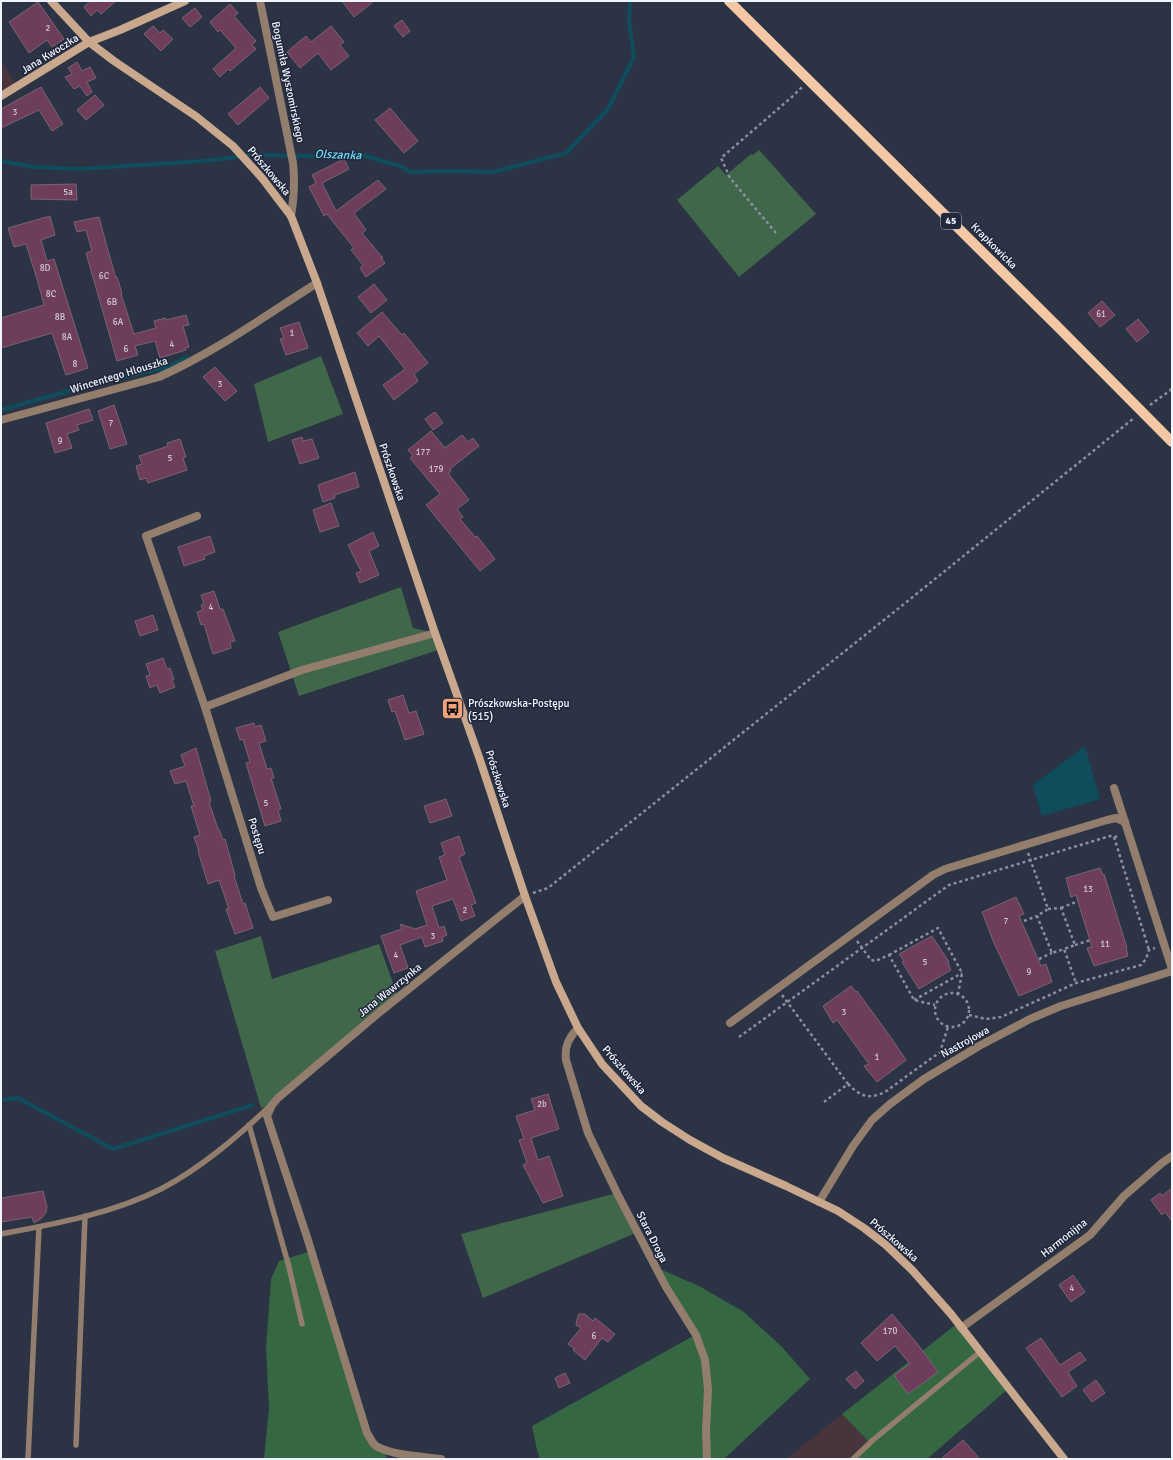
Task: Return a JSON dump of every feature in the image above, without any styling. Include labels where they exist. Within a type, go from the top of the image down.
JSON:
[{"type":"main road","name":"Prószkowska","points":[[51,1],[90,42],[114,61],[197,117],[219,134],[252,167],[291,216],[317,283],[435,633],[556,982],[578,1028],[602,1064],[641,1106],[690,1140],[723,1158],[838,1211],[886,1245],[913,1271],[962,1328],[1064,1459]]},
{"type":"main road","name":"Jana Kwoczka","points":[[1,96],[90,42],[185,1]]},
{"type":"main road","name":"Krapkowicka","points":[[729,1],[1172,442]]},
{"type":"street","name":"Bogumiła Wyszomirskiego","points":[[260,1],[292,163],[294,192],[291,216]]},
{"type":"street","name":"Wincentego Hlouszka","points":[[1,420],[159,377],[203,356],[317,283]]},
{"type":"street","name":"Postępu","points":[[197,516],[146,536],[205,706],[261,888],[273,917],[328,900]]},
{"type":"street","points":[[205,706],[302,670],[435,633]]},
{"type":"street","points":[[1114,788],[1172,970]]},
{"type":"street","points":[[730,1023],[933,875],[1107,820],[1116,818],[1125,822]]},
{"type":"street","name":"Jana Wawrzynka","points":[[272,1105],[278,1098],[381,1011],[525,896]]},
{"type":"street","name":"Nastrojowa","points":[[820,1202],[852,1146],[872,1120],[890,1104],[930,1075],[979,1046],[1030,1019],[1061,1006],[1172,970]]},
{"type":"street","name":"Stara Droga","points":[[578,1028],[569,1039],[565,1051],[566,1060],[588,1133],[617,1193],[666,1287],[696,1335],[705,1360],[708,1389],[706,1430],[707,1459]]},
{"type":"street","points":[[272,1105],[267,1116],[307,1237],[367,1433],[374,1445],[384,1450],[417,1457],[441,1459]]},
{"type":"street","name":"Harmonijna","points":[[962,1328],[1090,1235],[1124,1196],[1172,1156]]},
{"type":"lane","points":[[1,1234],[85,1216],[115,1207],[162,1188],[199,1166],[272,1105]]},
{"type":"lane","points":[[249,1125],[289,1267],[302,1324]]},
{"type":"lane","points":[[76,1445],[85,1216]]},
{"type":"lane","points":[[28,1459],[38,1227]]},
{"type":"lane","points":[[853,1459],[873,1440],[980,1352]]},
{"type":"path","points":[[776,233],[730,178],[721,158],[793,96],[809,79]]},
{"type":"path","points":[[525,896],[548,888],[951,567],[1142,411],[1172,389]]},
{"type":"path","points":[[739,1037],[949,885],[1110,836],[1114,837],[1128,833]]},
{"type":"path","points":[[969,1015],[986,1019],[1001,1017],[1076,983],[1141,965],[1146,959],[1149,950],[1114,837]]},
{"type":"path","points":[[1025,845],[1048,909]]},
{"type":"path","points":[[1024,921],[1038,916],[1048,909],[1061,908],[1078,901]]},
{"type":"path","points":[[1061,908],[1075,944]]},
{"type":"path","points":[[1038,916],[1052,953]]},
{"type":"path","points":[[852,934],[871,960],[876,961],[938,928],[962,973],[958,994]]},
{"type":"path","points":[[1040,959],[1075,944],[1091,940]]},
{"type":"path","points":[[1149,950],[1165,946]]},
{"type":"path","points":[[1064,949],[1076,983]]},
{"type":"path","points":[[889,955],[914,1000],[935,1005]]},
{"type":"path","points":[[914,1000],[962,973]]},
{"type":"path","points":[[777,988],[848,1084],[856,1092],[865,1096],[875,1097],[885,1092],[940,1052],[948,1027]]},
{"type":"path","points":[[948,993],[958,994],[965,998],[968,1003],[970,1009],[969,1015],[964,1024],[959,1027],[948,1027],[942,1025],[936,1016],[935,1005],[938,1000],[948,993]]},
{"type":"path","points":[[824,1102],[848,1084]]},
{"type":"shaded area","points":[[1,59],[17,87],[1,96]]},
{"type":"shaded area","points":[[842,1414],[870,1443],[853,1459],[786,1459]]},
{"type":"green space","points":[[759,150],[816,214],[739,277],[677,200],[718,166],[726,175],[751,154],[753,155]]},
{"type":"green space","points":[[321,356],[343,414],[268,442],[254,384]]},
{"type":"green space","points":[[401,587],[413,628],[435,633],[441,649],[299,696],[278,632]]},
{"type":"green space","points":[[261,936],[272,979],[379,944],[398,997],[272,1105],[261,1108],[215,951]]},
{"type":"green space","points":[[617,1193],[638,1232],[483,1298],[461,1234]]},
{"type":"green space","points":[[311,1251],[367,1433],[384,1450],[387,1459],[264,1459],[269,1408],[266,1348],[271,1279],[279,1261]]},
{"type":"green space","points":[[655,1267],[699,1286],[744,1312],[782,1347],[810,1379],[724,1459],[540,1459],[532,1426],[695,1335]]},
{"type":"green space","points":[[958,1323],[1009,1388],[927,1459],[853,1459],[870,1443],[842,1414]]},
{"type":"water","points":[[1085,746],[1100,799],[1042,816],[1033,785]]},
{"type":"building","points":[[90,1],[116,1],[101,14],[97,10],[91,16],[84,7]]},
{"type":"building","points":[[342,1],[374,1],[354,17]]},
{"type":"building","points":[[38,2],[64,39],[52,47],[47,40],[29,53],[9,22]]},
{"type":"building","points":[[230,4],[238,13],[234,16],[256,41],[252,45],[256,49],[230,71],[228,69],[220,77],[213,69],[236,48],[220,30],[218,32],[210,22]]},
{"type":"building","points":[[195,8],[202,17],[190,27],[182,18]]},
{"type":"building","points":[[402,20],[410,31],[403,37],[394,26]]},
{"type":"building","points":[[153,26],[160,33],[163,30],[173,39],[161,51],[144,34]]},
{"type":"building","points":[[331,26],[344,42],[340,45],[349,56],[331,70],[318,53],[300,68],[287,52],[306,36],[311,42]]},
{"type":"building","points":[[77,62],[82,71],[90,67],[96,78],[87,82],[92,92],[87,96],[80,86],[74,89],[65,77],[72,74],[68,68]]},
{"type":"building","points":[[41,87],[63,124],[52,131],[39,110],[1,128],[1,109]]},
{"type":"building","points":[[260,87],[269,98],[238,125],[228,114]]},
{"type":"building","points":[[95,95],[104,105],[86,120],[77,110]]},
{"type":"building","points":[[390,108],[418,141],[404,153],[375,120]]},
{"type":"building","points":[[344,159],[349,169],[322,183],[336,211],[378,180],[386,189],[354,213],[366,230],[362,233],[383,258],[381,258],[385,263],[366,277],[360,268],[363,265],[351,250],[354,248],[327,214],[324,216],[309,187],[316,183],[312,175]]},
{"type":"building","points":[[76,184],[77,200],[31,199],[31,185]]},
{"type":"building","points":[[50,216],[55,235],[41,240],[47,261],[54,259],[88,368],[66,375],[52,333],[1,348],[1,318],[44,305],[26,244],[14,247],[8,228]]},
{"type":"building","points":[[99,217],[134,334],[156,328],[154,321],[165,318],[166,320],[186,315],[189,325],[183,326],[189,347],[185,348],[186,350],[160,358],[155,341],[135,346],[138,355],[117,361],[86,253],[92,251],[86,230],[77,232],[74,222]]},
{"type":"building","points":[[374,284],[387,300],[371,313],[358,297]]},
{"type":"building","points":[[1102,301],[1115,315],[1100,327],[1088,313]]},
{"type":"building","points":[[382,312],[402,335],[404,333],[428,363],[414,374],[418,381],[394,400],[383,385],[405,369],[379,336],[368,346],[357,333]]},
{"type":"building","points":[[1138,319],[1149,332],[1137,342],[1126,329]]},
{"type":"building","points":[[299,322],[308,348],[286,355],[280,339],[284,338],[280,328]]},
{"type":"building","points":[[215,367],[237,391],[225,401],[203,377]]},
{"type":"building","points":[[114,405],[127,444],[110,449],[98,411]]},
{"type":"building","points":[[89,409],[93,420],[77,425],[79,430],[67,434],[72,448],[55,453],[46,423]]},
{"type":"building","points":[[435,412],[443,423],[433,430],[425,419]]},
{"type":"building","points":[[431,431],[445,448],[462,435],[468,442],[473,438],[479,446],[450,469],[451,471],[448,473],[469,500],[457,509],[463,517],[460,519],[475,537],[477,536],[495,559],[480,571],[426,505],[440,494],[410,458],[413,456],[408,450]]},
{"type":"building","points":[[302,437],[303,441],[312,439],[319,458],[300,464],[292,440]]},
{"type":"building","points":[[180,439],[186,457],[183,458],[187,470],[148,483],[146,478],[140,480],[136,466],[142,464],[139,456],[168,446],[167,443]]},
{"type":"building","points":[[355,472],[359,487],[334,495],[335,498],[323,502],[318,485]]},
{"type":"building","points":[[331,503],[339,526],[320,532],[313,510]]},
{"type":"building","points":[[373,532],[379,546],[369,551],[379,575],[360,583],[356,573],[361,571],[348,545]]},
{"type":"building","points":[[210,536],[215,552],[204,556],[205,559],[184,566],[178,547]]},
{"type":"building","points":[[214,591],[220,609],[223,609],[235,641],[230,642],[231,648],[213,654],[204,624],[201,625],[197,612],[203,610],[201,605],[204,604],[201,595]]},
{"type":"building","points":[[153,615],[158,630],[140,636],[135,621]]},
{"type":"building","points":[[163,658],[167,669],[170,668],[175,687],[160,693],[157,685],[150,688],[146,676],[150,675],[146,664]]},
{"type":"building","points":[[403,695],[409,713],[416,711],[424,734],[405,740],[395,711],[392,712],[388,700]]},
{"type":"building","points":[[254,723],[255,727],[261,725],[266,741],[259,743],[267,769],[271,768],[274,778],[271,778],[281,809],[278,810],[281,821],[265,826],[246,763],[250,762],[243,739],[240,740],[236,728]]},
{"type":"building","points":[[196,748],[211,801],[209,802],[218,829],[223,840],[225,839],[235,875],[234,876],[253,928],[235,934],[226,909],[229,909],[219,880],[208,884],[194,837],[200,835],[191,806],[194,806],[186,781],[175,784],[170,771],[185,766],[181,755]]},
{"type":"building","points":[[446,799],[452,816],[430,823],[424,806]]},
{"type":"building","points":[[459,836],[465,854],[459,857],[476,903],[471,905],[475,916],[461,921],[453,899],[432,906],[439,928],[444,926],[447,935],[442,937],[443,941],[425,947],[422,937],[400,945],[408,968],[394,973],[381,936],[402,929],[400,924],[415,929],[427,925],[416,891],[447,880],[439,857],[445,855],[441,843]]},
{"type":"building","points":[[1100,868],[1103,875],[1104,874],[1127,948],[1128,956],[1094,966],[1087,948],[1092,947],[1076,895],[1071,897],[1066,878]]},
{"type":"building","points":[[1016,897],[1024,914],[1019,916],[1041,966],[1046,964],[1052,982],[1019,996],[994,943],[982,912]]},
{"type":"building","points":[[932,936],[949,962],[948,963],[951,970],[919,989],[902,962],[904,961],[899,954]]},
{"type":"building","points":[[851,986],[856,992],[857,991],[906,1060],[877,1082],[864,1066],[869,1064],[837,1020],[833,1023],[823,1006]]},
{"type":"building","points":[[548,1094],[559,1129],[531,1138],[538,1160],[549,1156],[563,1196],[543,1203],[523,1165],[527,1163],[519,1140],[524,1139],[516,1116],[535,1110],[531,1099]]},
{"type":"building","points":[[1172,1188],[1172,1221],[1165,1212],[1162,1215],[1151,1200],[1160,1193],[1162,1196]]},
{"type":"building","points":[[43,1191],[47,1207],[42,1218],[34,1223],[32,1217],[1,1222],[1,1198]]},
{"type":"building","points":[[1073,1275],[1085,1292],[1071,1302],[1059,1285]]},
{"type":"building","points":[[579,1314],[585,1314],[593,1321],[595,1318],[615,1334],[608,1342],[602,1338],[585,1360],[568,1344],[581,1328],[576,1325]]},
{"type":"building","points":[[892,1314],[916,1342],[938,1372],[908,1394],[894,1375],[910,1364],[895,1346],[877,1361],[861,1343]]},
{"type":"building","points":[[1041,1338],[1060,1365],[1080,1352],[1086,1360],[1068,1372],[1077,1386],[1062,1397],[1026,1348]]},
{"type":"building","points":[[856,1371],[864,1381],[855,1389],[846,1379]]},
{"type":"building","points":[[565,1373],[570,1383],[559,1388],[555,1378]]},
{"type":"building","points":[[1096,1380],[1105,1393],[1092,1402],[1083,1390]]},
{"type":"building","points":[[963,1440],[980,1459],[941,1459]]},
{"type":"waterway","name":"Olszanka","points":[[1,161],[34,167],[79,169],[203,161],[254,155],[307,156],[358,154],[400,166],[410,172],[493,172],[566,153],[608,109],[634,57],[629,21],[630,1]]},
{"type":"waterway","points":[[1,410],[108,380],[165,368],[187,357]]},
{"type":"waterway","points":[[1,1100],[18,1098],[113,1149],[253,1105]]},
{"type":"place","name":"Prószkowska-Postępu (515)","points":[[452,709]]}]
